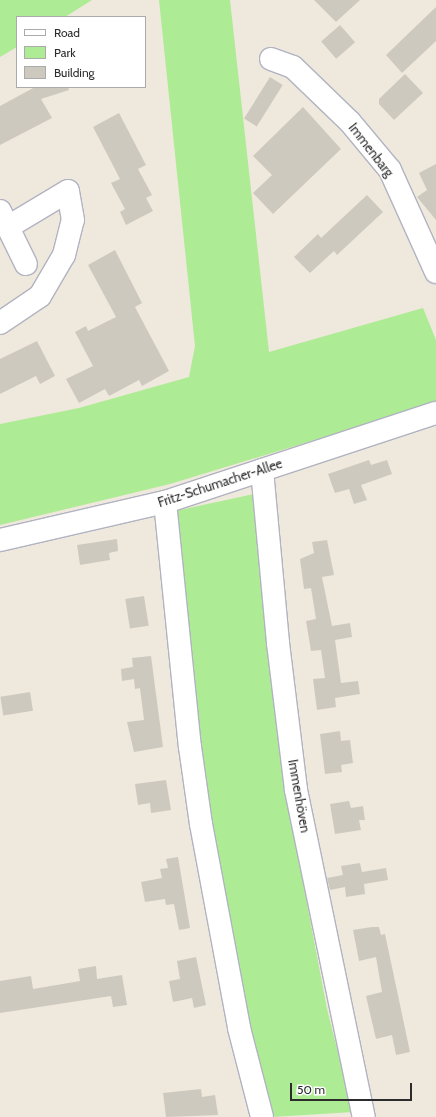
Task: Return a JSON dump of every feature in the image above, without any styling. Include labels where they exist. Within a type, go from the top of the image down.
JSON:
[{"type":"street","name":"Immenbarg","points":[[271,59],[293,67],[350,122],[390,170],[436,272]]},
{"type":"street","points":[[0,323],[40,296],[64,255],[73,220],[68,191],[4,219],[26,264]]},
{"type":"street","name":"Fritz-Schumacher-Allee","points":[[0,540],[165,502],[436,413]]},
{"type":"street","name":"Immenhöven","points":[[262,470],[278,643],[296,790],[364,1117]]},
{"type":"street","points":[[165,502],[190,747],[201,824],[239,1028],[262,1117]]},
{"type":"green space","points":[[0,0],[92,0],[67,16],[16,16],[16,48],[0,57]]},
{"type":"green space","points":[[159,0],[230,0],[269,352],[423,308],[436,340],[436,403],[170,484],[0,525],[0,424],[79,408],[189,377],[195,346]]},
{"type":"green space","points":[[254,494],[286,793],[327,1009],[353,1112],[272,1117],[250,1030],[196,747],[175,511]]},
{"type":"building","points":[[314,0],[360,0],[336,22]]},
{"type":"building","points":[[436,7],[436,41],[402,73],[386,55]]},
{"type":"building","points":[[340,25],[355,42],[336,59],[321,41]]},
{"type":"building","points":[[405,74],[423,93],[394,120],[379,104],[379,99]]},
{"type":"building","points":[[270,77],[283,85],[257,127],[244,119]]},
{"type":"building","points":[[33,88],[68,88],[69,90],[41,99],[52,118],[0,145],[0,106]]},
{"type":"building","points":[[303,107],[341,149],[273,214],[253,193],[272,175],[253,156]]},
{"type":"building","points":[[119,113],[146,165],[138,169],[152,195],[146,198],[153,211],[126,225],[120,212],[125,209],[111,183],[120,179],[93,127]]},
{"type":"building","points":[[436,164],[436,220],[417,197],[427,190],[419,173]]},
{"type":"building","points":[[367,195],[383,212],[337,255],[334,251],[310,273],[294,257],[318,234],[321,238]]},
{"type":"building","points":[[115,250],[142,303],[135,307],[169,371],[142,386],[139,380],[109,396],[105,389],[79,403],[66,379],[93,366],[75,332],[86,326],[88,331],[116,317],[88,265]]},
{"type":"building","points":[[37,341],[55,376],[40,384],[36,376],[0,394],[0,359]]},
{"type":"building","points":[[369,460],[371,465],[387,460],[392,474],[361,485],[367,500],[354,504],[349,489],[335,493],[328,474]]},
{"type":"building","points":[[117,539],[118,551],[109,553],[110,560],[80,565],[77,545]]},
{"type":"building","points":[[327,540],[334,575],[322,577],[332,626],[350,623],[352,637],[335,640],[341,683],[358,681],[360,694],[335,698],[336,707],[317,710],[313,679],[325,678],[321,650],[311,651],[306,621],[316,619],[311,588],[304,589],[300,559],[314,553],[312,542]]},
{"type":"building","points":[[144,596],[149,626],[130,629],[125,599]]},
{"type":"building","points":[[151,656],[163,747],[134,752],[127,722],[144,720],[140,688],[135,689],[134,679],[122,681],[121,669],[133,667],[132,658]]},
{"type":"building","points":[[30,692],[33,711],[3,715],[0,697]]},
{"type":"building","points":[[340,731],[341,741],[350,740],[353,763],[341,765],[342,772],[325,774],[320,734]]},
{"type":"building","points":[[166,780],[171,810],[151,813],[150,803],[138,805],[135,784]]},
{"type":"building","points":[[349,801],[351,808],[363,806],[365,820],[359,820],[361,830],[335,834],[330,804]]},
{"type":"building","points":[[178,857],[190,928],[179,930],[174,904],[166,905],[165,899],[145,902],[141,882],[162,878],[160,869],[168,868],[166,859]]},
{"type":"building","points":[[360,863],[362,872],[386,868],[388,880],[364,884],[365,894],[346,897],[345,887],[330,890],[327,878],[343,875],[341,866]]},
{"type":"building","points":[[379,927],[381,935],[385,934],[410,1052],[396,1055],[392,1035],[376,1039],[366,996],[382,992],[376,957],[359,961],[353,930]]},
{"type":"building","points":[[196,957],[206,1005],[194,1008],[192,998],[173,1002],[169,981],[180,979],[177,961]]},
{"type":"building","points":[[96,966],[97,979],[122,975],[127,1005],[113,1007],[111,996],[0,1013],[0,981],[31,976],[33,989],[80,981],[78,969]]},
{"type":"building","points":[[201,1089],[202,1097],[215,1095],[218,1115],[166,1117],[163,1093]]}]
